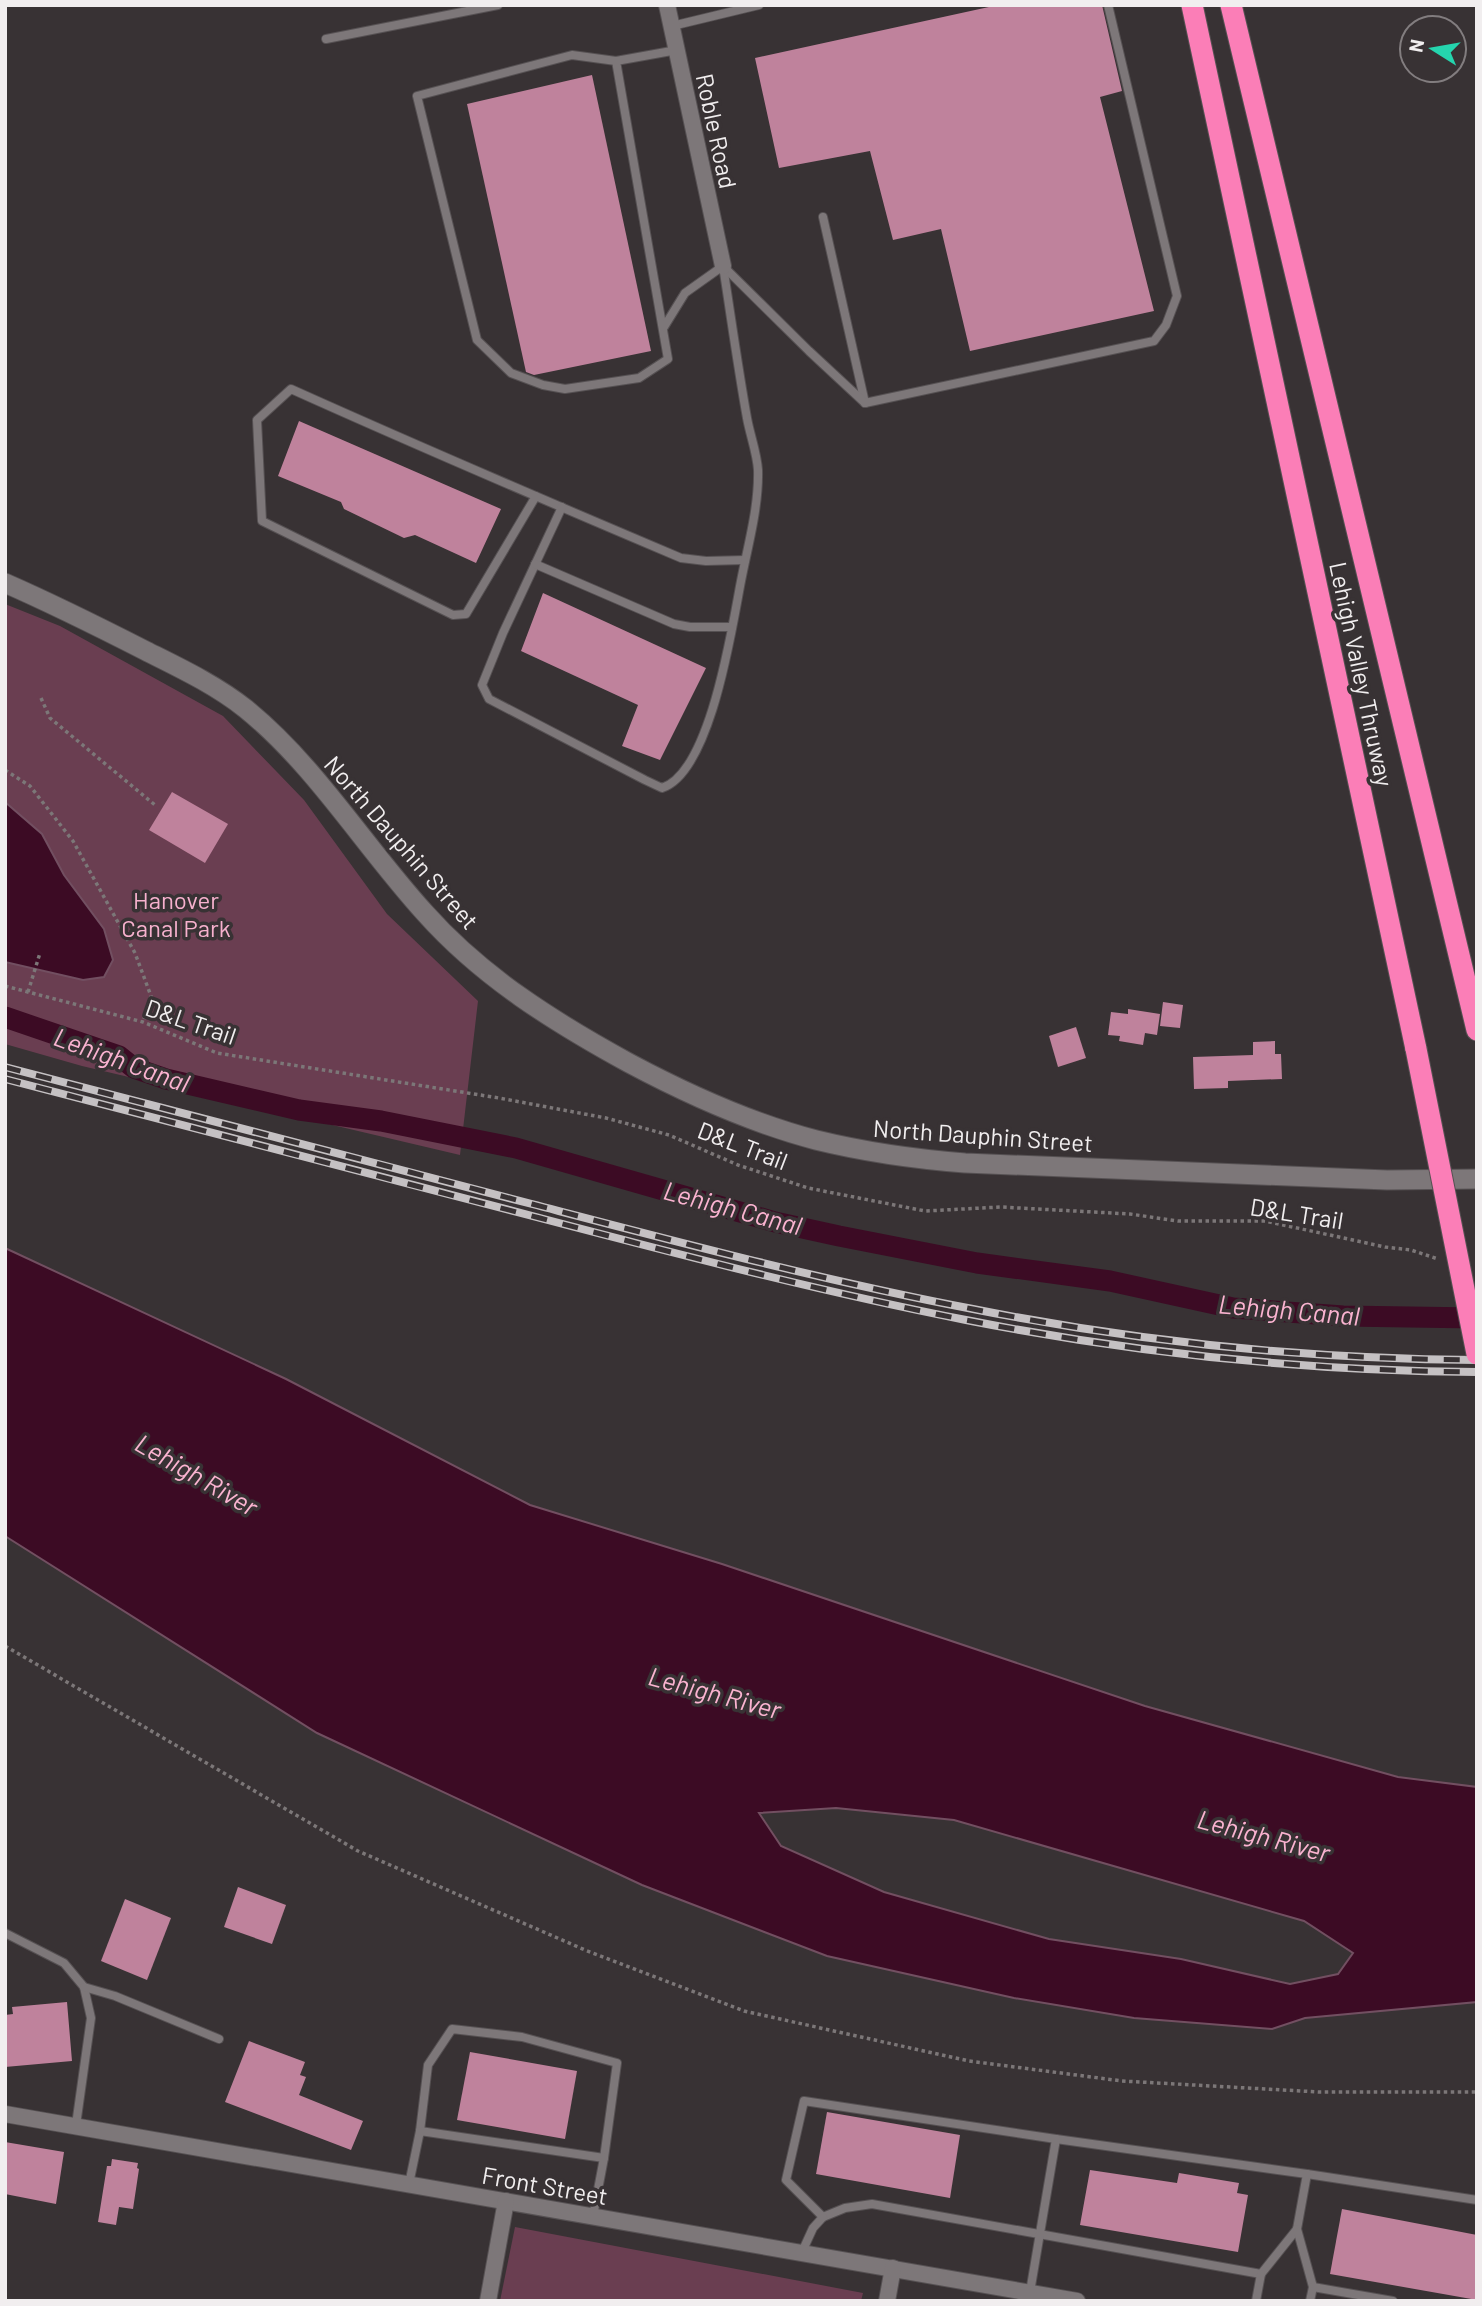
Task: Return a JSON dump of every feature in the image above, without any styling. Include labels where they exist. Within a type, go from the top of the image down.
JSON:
[{"type":"highway","name":"Lehigh Valley Thruway","points":[[1192,5],[1416,1049],[1477,1354]]},
{"type":"highway","name":"Lehigh Valley Thruway","points":[[1231,5],[1477,1030]]},
{"type":"street","name":"Roble Road","points":[[667,5],[723,266]]},
{"type":"street","name":"North Dauphin Street","points":[[5,583],[67,611],[202,680],[243,707],[297,757],[427,916],[491,975],[525,1001],[578,1035],[714,1105],[766,1125],[814,1139],[864,1151],[927,1160],[1387,1180],[1477,1179]]},
{"type":"street","name":"Front Street","points":[[5,2114],[1077,2301]]},
{"type":"street","points":[[488,2301],[506,2201]]},
{"type":"street","points":[[887,2301],[893,2268]]},
{"type":"lane","points":[[326,39],[498,5]]},
{"type":"lane","points":[[672,26],[759,5]]},
{"type":"lane","points":[[865,403],[1154,341],[1166,325],[1177,296],[1108,5]]},
{"type":"lane","points":[[616,61],[668,359],[639,378],[565,389],[542,385],[511,373],[477,340],[417,96],[572,55],[616,61],[677,50]]},
{"type":"lane","points":[[823,217],[865,403]]},
{"type":"lane","points":[[723,266],[865,403]]},
{"type":"lane","points":[[664,327],[685,293],[723,266]]},
{"type":"lane","points":[[562,507],[503,633],[482,685],[489,699],[662,788],[671,785],[696,751],[712,713],[754,515],[758,469],[747,420],[723,266]]},
{"type":"lane","points":[[536,496],[466,614],[453,615],[262,521],[257,420],[291,389],[681,558],[706,561],[746,560]]},
{"type":"lane","points":[[535,564],[674,624],[690,627],[732,627]]},
{"type":"lane","points":[[5,1933],[64,1963],[84,1987],[91,2018],[76,2125]]},
{"type":"lane","points":[[84,1987],[115,1996],[219,2039]]},
{"type":"lane","points":[[409,2184],[420,2131],[428,2065],[452,2029],[522,2037],[617,2063],[593,2216]]},
{"type":"lane","points":[[823,2217],[786,2180],[804,2101],[1477,2200]]},
{"type":"lane","points":[[420,2131],[604,2158]]},
{"type":"lane","points":[[1030,2292],[1056,2139]]},
{"type":"lane","points":[[1307,2175],[1297,2229],[1313,2287],[1310,2301]]},
{"type":"lane","points":[[802,2252],[813,2228],[823,2217],[845,2208],[872,2204],[1261,2274]]},
{"type":"lane","points":[[1256,2301],[1261,2274],[1297,2229]]},
{"type":"lane","points":[[1313,2287],[1393,2301]]},
{"type":"path","points":[[41,698],[50,719],[155,805]]},
{"type":"path","points":[[5,770],[30,786],[72,841],[135,953],[152,996],[143,1022]]},
{"type":"path","points":[[28,992],[40,953]]},
{"type":"path","name":"D&L Trail","points":[[5,986],[143,1022],[217,1053],[606,1118],[669,1135],[738,1165],[807,1188],[925,1211],[1000,1207],[1130,1214],[1178,1221],[1265,1222],[1411,1250],[1442,1261]]},
{"type":"path","points":[[5,1646],[358,1851],[585,1950],[744,2011],[969,2061],[1122,2081],[1319,2092],[1477,2092]]},
{"type":"green space","name":"Hanover Canal Park","points":[[5,604],[60,626],[223,716],[304,800],[387,914],[478,1001],[460,1155],[82,1066],[5,1044]]},
{"type":"green space","points":[[515,2227],[863,2293],[861,2301],[500,2301]]},
{"type":"water","points":[[5,802],[42,834],[64,875],[104,929],[113,960],[104,977],[83,980],[5,962]]},
{"type":"water","name":"Lehigh River","points":[[5,1248],[286,1379],[530,1505],[722,1564],[1145,1706],[1398,1777],[1477,1787],[1477,2002],[1305,2018],[1272,2029],[1134,2018],[1014,1998],[827,1956],[642,1885],[317,1733],[5,1536]],"holes":[[[836,1808],[954,1820],[1304,1921],[1353,1953],[1338,1974],[1290,1984],[1181,1959],[1049,1939],[884,1892],[781,1846],[759,1813]]]},
{"type":"building","points":[[998,5],[1102,5],[1122,91],[1100,97],[1154,311],[970,351],[941,229],[893,240],[870,151],[779,168],[755,58]]},
{"type":"building","points":[[592,75],[651,351],[534,375],[526,372],[467,104]]},
{"type":"building","points":[[299,421],[501,509],[476,563],[415,535],[404,538],[344,509],[341,502],[278,476]]},
{"type":"building","points":[[543,593],[706,668],[660,760],[622,746],[638,705],[521,651]]},
{"type":"building","points":[[172,792],[228,824],[205,863],[149,830]]},
{"type":"building","points":[[1163,1002],[1183,1005],[1180,1028],[1160,1026]]},
{"type":"building","points":[[1128,1009],[1160,1014],[1157,1035],[1145,1033],[1143,1045],[1119,1041],[1120,1036],[1108,1035],[1111,1012],[1128,1014]]},
{"type":"building","points":[[1076,1027],[1086,1058],[1058,1067],[1049,1036]]},
{"type":"building","points":[[1275,1041],[1275,1054],[1281,1054],[1282,1079],[1228,1081],[1228,1088],[1194,1089],[1193,1057],[1253,1055],[1253,1042]]},
{"type":"building","points":[[238,1887],[286,1905],[272,1944],[224,1927]]},
{"type":"building","points":[[125,1899],[171,1918],[147,1980],[101,1961]]},
{"type":"building","points":[[67,2002],[72,2061],[5,2067],[5,2015],[13,2014],[12,2007]]},
{"type":"building","points":[[249,2041],[305,2062],[300,2075],[306,2077],[299,2095],[363,2121],[351,2150],[225,2102]]},
{"type":"building","points":[[470,2052],[577,2071],[565,2139],[457,2120]]},
{"type":"building","points":[[827,2112],[960,2135],[950,2198],[816,2174]]},
{"type":"building","points":[[5,2142],[64,2152],[56,2204],[5,2194]]},
{"type":"building","points":[[112,2159],[138,2163],[139,2169],[133,2209],[119,2207],[116,2225],[98,2222],[107,2166],[111,2166]]},
{"type":"building","points":[[1090,2170],[1177,2183],[1179,2173],[1239,2183],[1237,2193],[1248,2195],[1238,2252],[1080,2225]]},
{"type":"building","points":[[1342,2209],[1477,2235],[1477,2300],[1330,2274]]},
{"type":"waterway","name":"Lehigh Canal","points":[[5,1017],[119,1056],[134,1068],[166,1079],[299,1110],[381,1121],[516,1148],[775,1222],[839,1236],[977,1263],[1110,1281],[1233,1308],[1343,1316],[1477,1318]]},
{"type":"railway","points":[[5,1067],[697,1247],[918,1298],[1098,1331],[1224,1346],[1350,1356],[1477,1360]]},
{"type":"railway","points":[[5,1079],[699,1259],[966,1320],[1093,1342],[1220,1358],[1349,1368],[1477,1372]]}]
